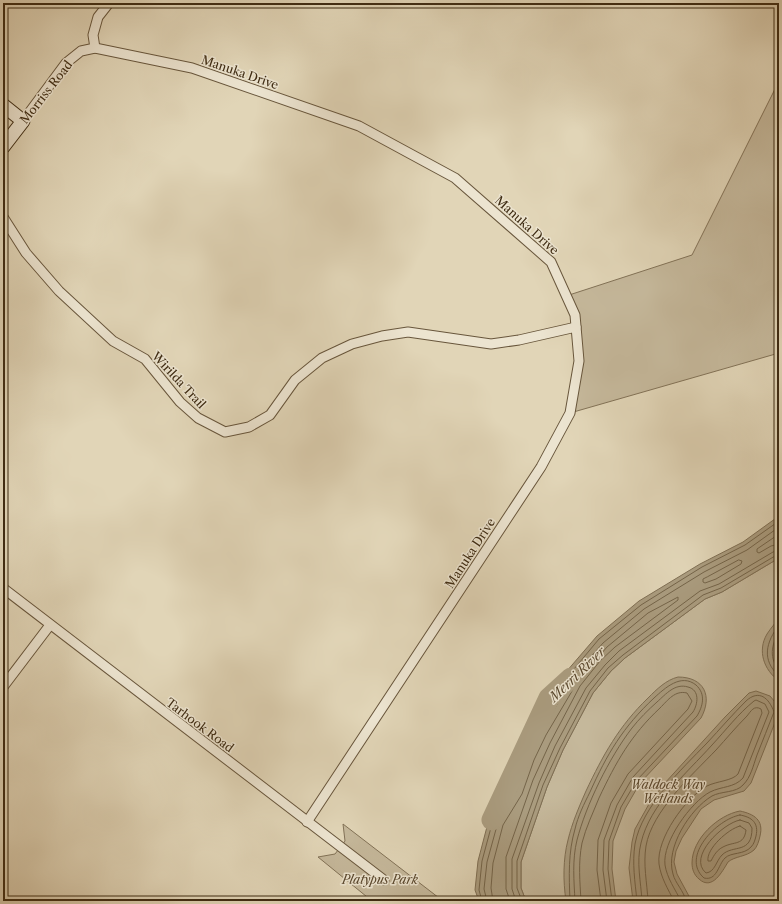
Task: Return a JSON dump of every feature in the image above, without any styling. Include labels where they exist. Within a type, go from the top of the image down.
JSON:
[{"type":"street","points":[[95,48],[93,35],[98,18],[109,3]]},
{"type":"street","name":"Morriss Road","points":[[3,147],[66,63],[81,51],[95,48]]},
{"type":"street","name":"Manuka Drive","points":[[95,48],[192,68],[359,126],[455,178],[551,262],[575,316],[579,361],[570,413],[544,460],[308,822]]},
{"type":"street","points":[[3,105],[23,121]]},
{"type":"street","name":"Wirilda Trail","points":[[3,217],[26,253],[59,291],[113,341],[144,359],[180,402],[198,418],[225,432],[249,427],[270,415],[295,380],[322,358],[352,344],[382,336],[408,332],[490,344],[519,340],[576,327]]},
{"type":"street","name":"Tarhook Road","points":[[3,588],[384,880]]},
{"type":"street","points":[[3,687],[50,625]]},
{"type":"green space","points":[[779,81],[779,353],[570,413],[579,361],[575,316],[566,296],[692,255]]},
{"type":"green space","name":"Waldock Way Wetlands","points":[[779,558],[779,901],[526,901],[521,888],[521,862],[547,787],[563,750],[593,693],[611,671],[625,658],[705,599],[722,592]]},
{"type":"green space","name":"Platypus Park","points":[[343,824],[443,901],[372,901],[318,857],[335,854],[345,841]]},
{"type":"water","points":[[779,516],[779,558],[722,592],[705,599],[625,658],[611,671],[593,693],[563,750],[547,787],[521,862],[521,888],[526,901],[479,901],[475,890],[478,861],[489,819],[509,787],[520,754],[533,728],[566,672],[597,636],[639,601],[700,564],[743,542]]},
{"type":"water","points":[[779,619],[779,681],[769,671],[762,653],[764,640],[767,634]]},
{"type":"water","points":[[678,677],[694,680],[700,684],[706,695],[705,710],[701,718],[640,783],[625,809],[613,841],[612,869],[616,901],[566,901],[564,870],[566,847],[576,815],[592,778],[605,753],[628,719],[658,688],[670,680]]},
{"type":"water","points":[[756,691],[770,696],[775,702],[778,712],[751,783],[744,791],[714,800],[701,809],[682,838],[676,851],[674,862],[677,874],[690,898],[690,901],[633,901],[629,868],[632,842],[635,829],[649,804],[664,784],[725,717],[749,693]]},
{"type":"water","points":[[740,811],[754,816],[761,826],[760,838],[757,846],[751,852],[728,862],[720,875],[712,882],[704,882],[696,876],[692,867],[693,854],[696,845],[701,837],[715,823],[723,817]]},
{"type":"waterway","name":"Merri River","points":[[492,820],[549,698],[571,678]]}]
